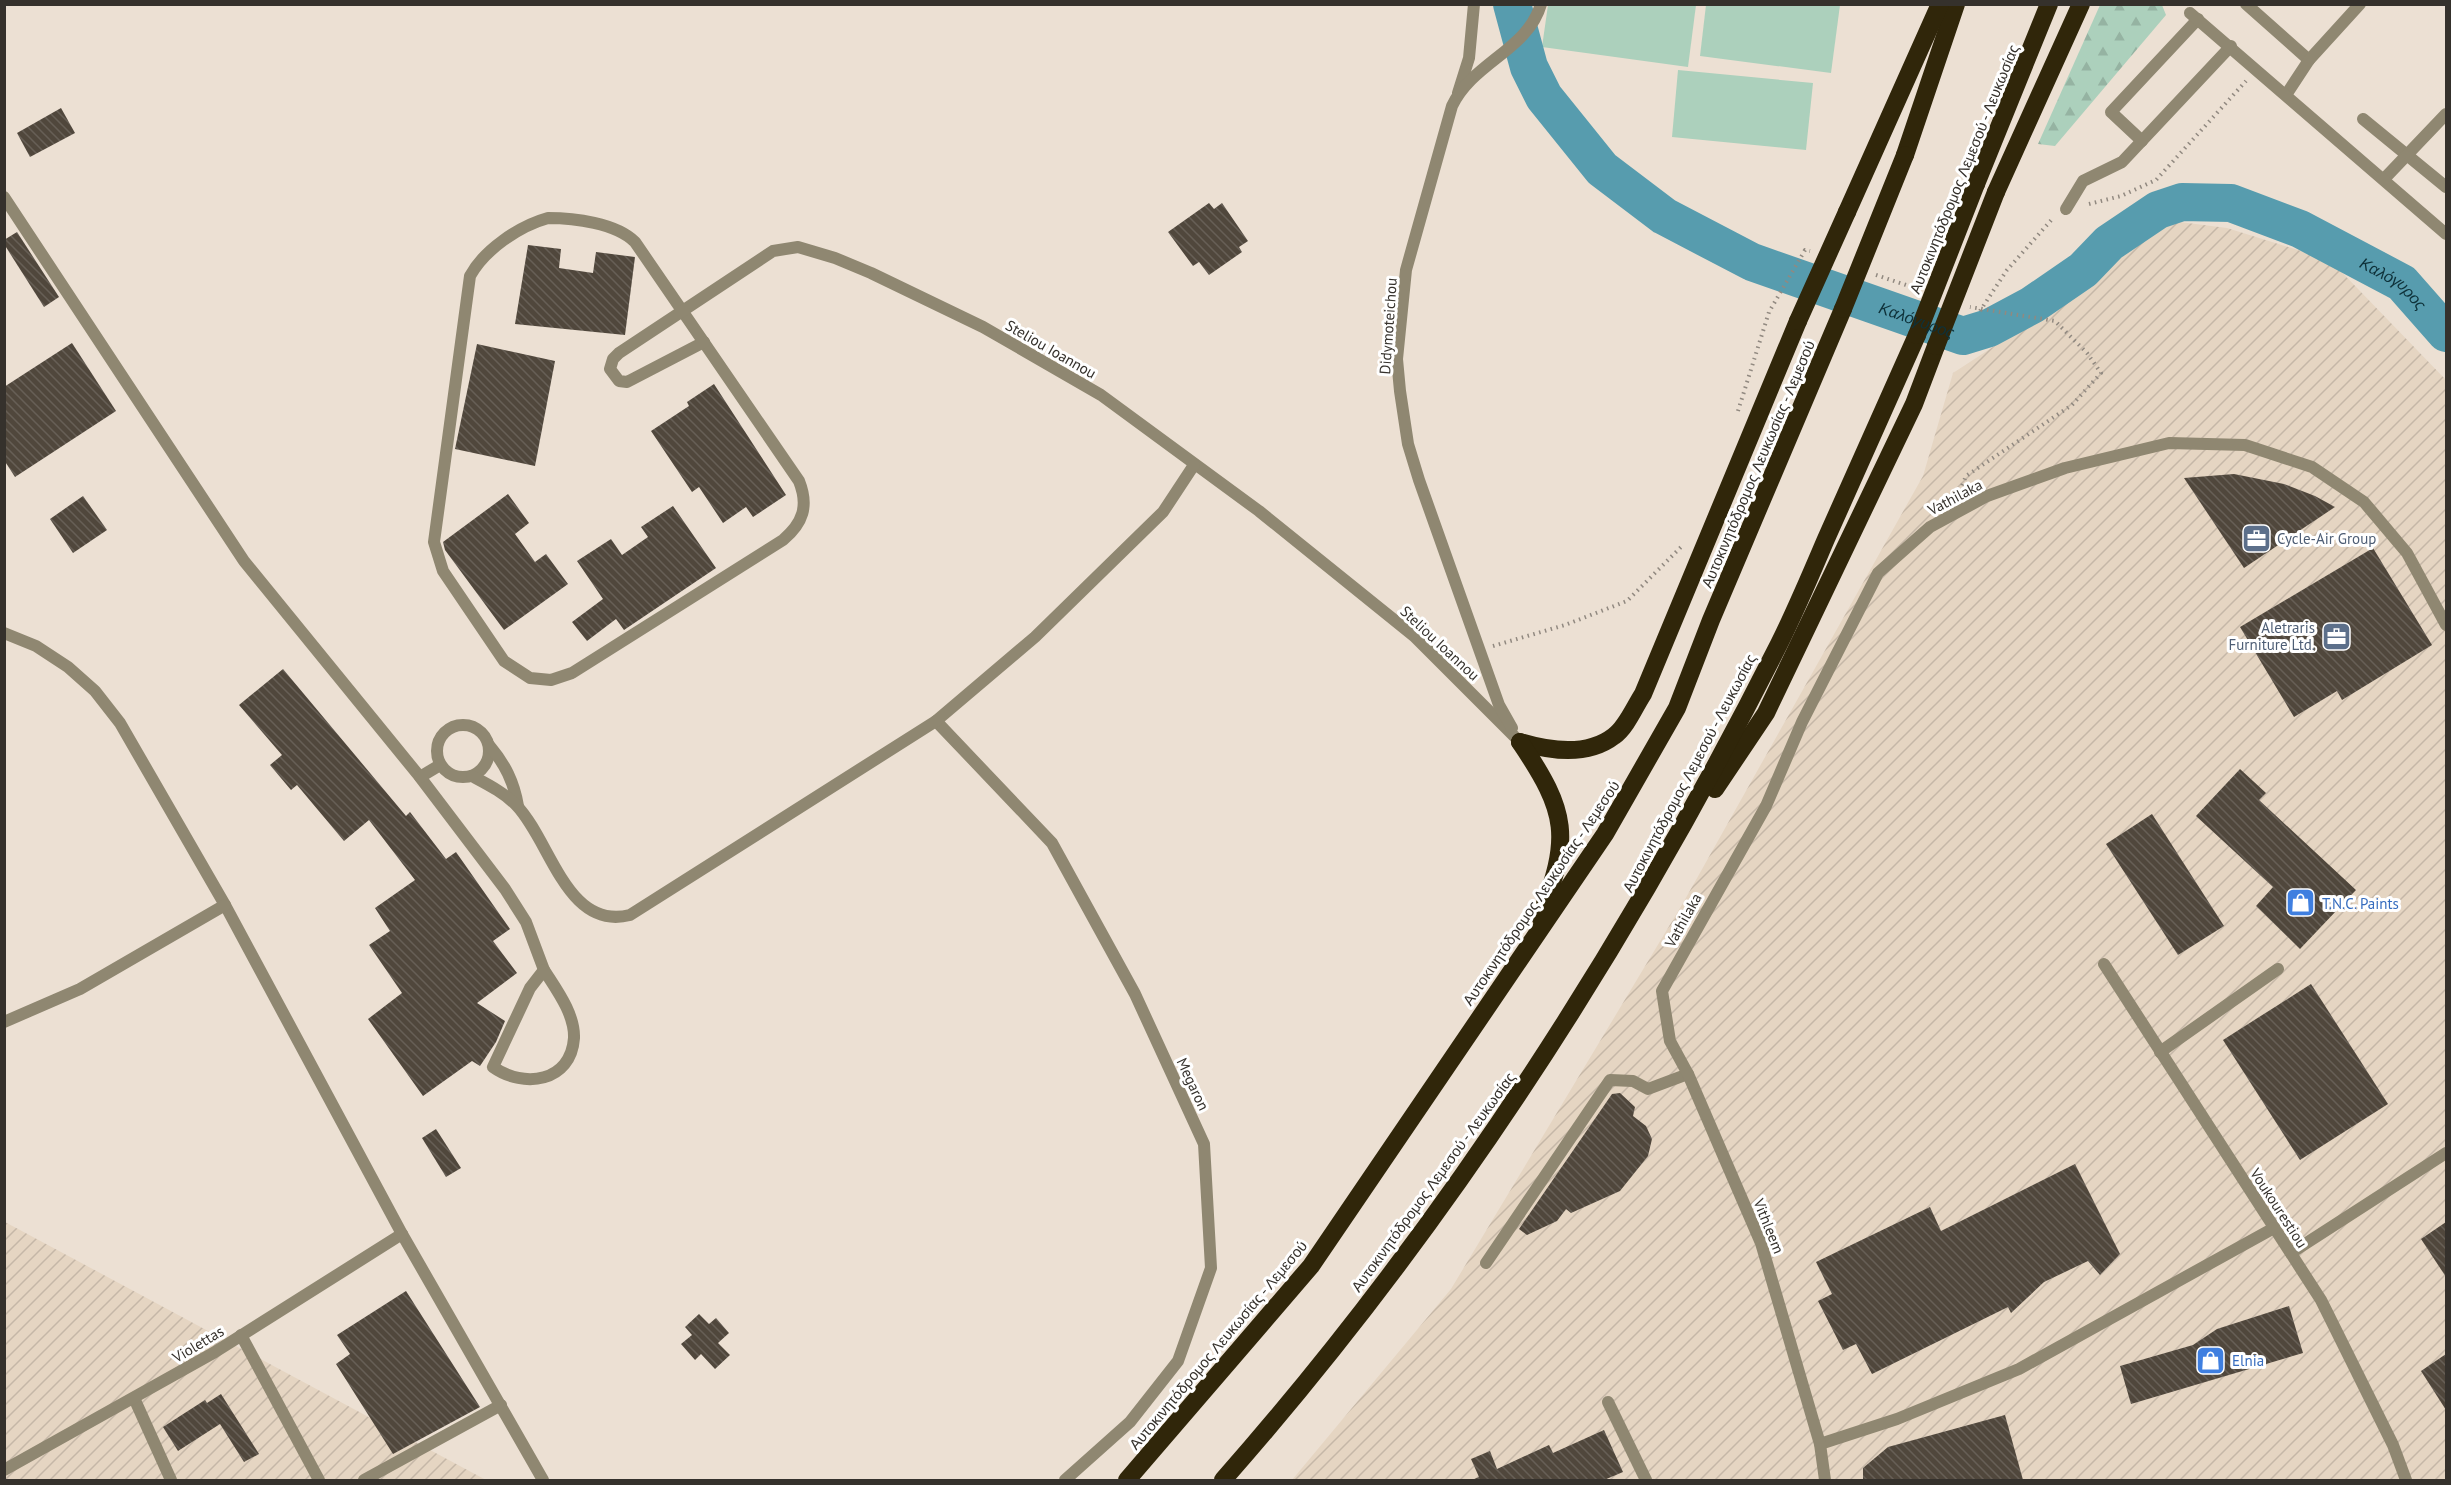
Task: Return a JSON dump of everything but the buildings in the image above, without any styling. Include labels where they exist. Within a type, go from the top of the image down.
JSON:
[{"type":"highway","points":[[1520,742],[1548,751],[1586,749],[1615,736],[1643,694],[1798,321],[1940,4]]},
{"type":"highway","points":[[1906,151],[1956,4]]},
{"type":"highway","name":"Αυτοκινητόδρομος Λευκωσίας - Λεμεσού","points":[[1127,1480],[1311,1266],[1605,834],[1677,708],[1711,620],[1843,309],[1967,4]]},
{"type":"highway","name":"Αυτοκινητόδρομος Λεμεσού - Λευκωσίας","points":[[1224,1480],[1276,1421],[1385,1283],[1557,1039],[1654,878],[1781,640],[1917,335],[2049,4]]},
{"type":"highway","points":[[1654,878],[1766,713],[1914,404],[1996,192],[2080,4]]},
{"type":"highway","points":[[1520,742],[1555,799],[1561,824],[1555,880],[1529,946]]},
{"type":"street","points":[[1458,93],[1469,58],[1474,4]]},
{"type":"street","name":"Didymoteichou","points":[[1520,742],[1499,705],[1434,526],[1408,444],[1397,359],[1406,270],[1458,93],[1476,74],[1528,32],[1542,4]]},
{"type":"street","points":[[2246,4],[2309,60]]},
{"type":"street","points":[[2286,95],[2309,60],[2360,4]]},
{"type":"street","points":[[2142,141],[2111,112],[2191,12],[2446,234]]},
{"type":"street","points":[[2066,209],[2083,181],[2122,162],[2230,46]]},
{"type":"street","points":[[2384,180],[2446,114]]},
{"type":"street","points":[[2363,119],[2446,187]]},
{"type":"street","points":[[4,196],[222,530],[354,699],[420,777],[516,905],[526,922],[544,970],[572,1022],[574,1037],[571,1052],[562,1065],[550,1075],[536,1080],[521,1081],[506,1076],[493,1067],[530,988],[544,970]]},
{"type":"street","points":[[548,218],[611,228],[631,237],[704,342],[798,481],[805,499],[798,525],[783,540],[572,673],[551,680],[530,678],[520,674],[504,661],[442,571],[435,550],[436,520],[470,276],[484,255],[528,226],[548,218]]},
{"type":"street","name":"Steliou Ioannou","points":[[704,342],[627,382],[619,381],[612,374],[610,364],[616,356],[773,251],[798,247],[871,273],[1044,360],[1101,395],[1260,511],[1414,636],[1520,742]]},
{"type":"street","name":"Vathilaka","points":[[1662,991],[1766,806],[1802,722],[1878,573],[1930,527],[1987,496],[2065,468],[2169,443],[2245,446],[2312,467],[2364,502],[2407,553],[2446,625]]},
{"type":"street","points":[[518,806],[515,788],[508,772],[482,732],[475,727],[458,724],[443,733],[436,748],[440,765],[454,776],[472,776],[489,784],[518,806],[581,904],[601,916],[619,918],[640,910],[936,721],[1035,637],[1163,512],[1194,465]]},
{"type":"street","points":[[4,633],[54,657],[81,678],[109,706],[225,905],[402,1234],[543,1480]]},
{"type":"street","name":"Megaron","points":[[936,721],[1052,843],[1135,994],[1204,1144],[1211,1268],[1178,1361],[1130,1422],[1065,1480]]},
{"type":"street","points":[[472,776],[485,765],[489,757],[489,745]]},
{"type":"street","points":[[420,777],[440,765]]},
{"type":"street","points":[[4,1022],[80,989],[225,905]]},
{"type":"street","name":"Voukourestiou","points":[[2104,964],[2321,1300],[2393,1445],[2406,1480]]},
{"type":"street","points":[[2160,1052],[2278,969]]},
{"type":"street","name":"Vithleem","points":[[1662,991],[1670,1041],[1688,1074],[1761,1243],[1820,1444],[1825,1480]]},
{"type":"street","points":[[1486,1263],[1610,1080],[1633,1081],[1648,1089],[1688,1074]]},
{"type":"street","points":[[2291,1253],[2446,1153]]},
{"type":"street","points":[[1820,1444],[1897,1419],[2019,1369],[2274,1228]]},
{"type":"street","name":"Violettas","points":[[4,1470],[241,1335],[402,1234]]},
{"type":"street","points":[[241,1335],[319,1480]]},
{"type":"street","points":[[134,1398],[171,1480]]},
{"type":"street","points":[[1608,1402],[1646,1480]]},
{"type":"street","points":[[364,1480],[501,1405]]},
{"type":"path","points":[[1980,311],[2015,261],[2051,219],[2066,209],[2121,196],[2156,180],[2256,69]]},
{"type":"path","points":[[1736,417],[1769,312],[1805,249],[1816,253]]},
{"type":"path","points":[[1871,273],[1926,292]]},
{"type":"path","points":[[1949,517],[1966,476],[2072,405],[2101,373],[2087,353],[2055,321],[1980,311],[1959,303]]},
{"type":"path","points":[[1480,650],[1565,625],[1627,601],[1691,538]]},
{"type":"shaded area","points":[[2164,220],[2227,228],[2330,260],[2446,380],[2446,1480],[1292,1480],[1451,1289],[1683,903],[1923,476],[1953,373],[2065,300]]},
{"type":"shaded area","points":[[5,1222],[486,1480],[5,1480]]},
{"type":"green space","points":[[1548,5],[1696,5],[1688,67],[1542,47]]},
{"type":"green space","points":[[1706,5],[1840,5],[1831,73],[1700,56]]},
{"type":"green space","points":[[2100,5],[2162,5],[2166,15],[2055,146],[2038,144]]},
{"type":"green space","points":[[1678,70],[1813,83],[1806,150],[1672,137]]},
{"type":"waterway","name":"Καλόγυρος","points":[[1512,4],[1529,67],[1544,97],[1602,169],[1664,216],[1752,262],[1963,336],[1989,328],[2032,305],[2083,270],[2109,243],[2158,210],[2182,202],[2231,203],[2300,229],[2402,283],[2446,333]]},
{"type":"place","name":"Cycle-Air Group","points":[[2256,538]]},
{"type":"place","name":"Aletraris Furniture Ltd.","points":[[2336,636]]},
{"type":"place","name":"T.N.C. Paints","points":[[2301,903]]},
{"type":"place","name":"Elnia","points":[[2211,1360]]}]
